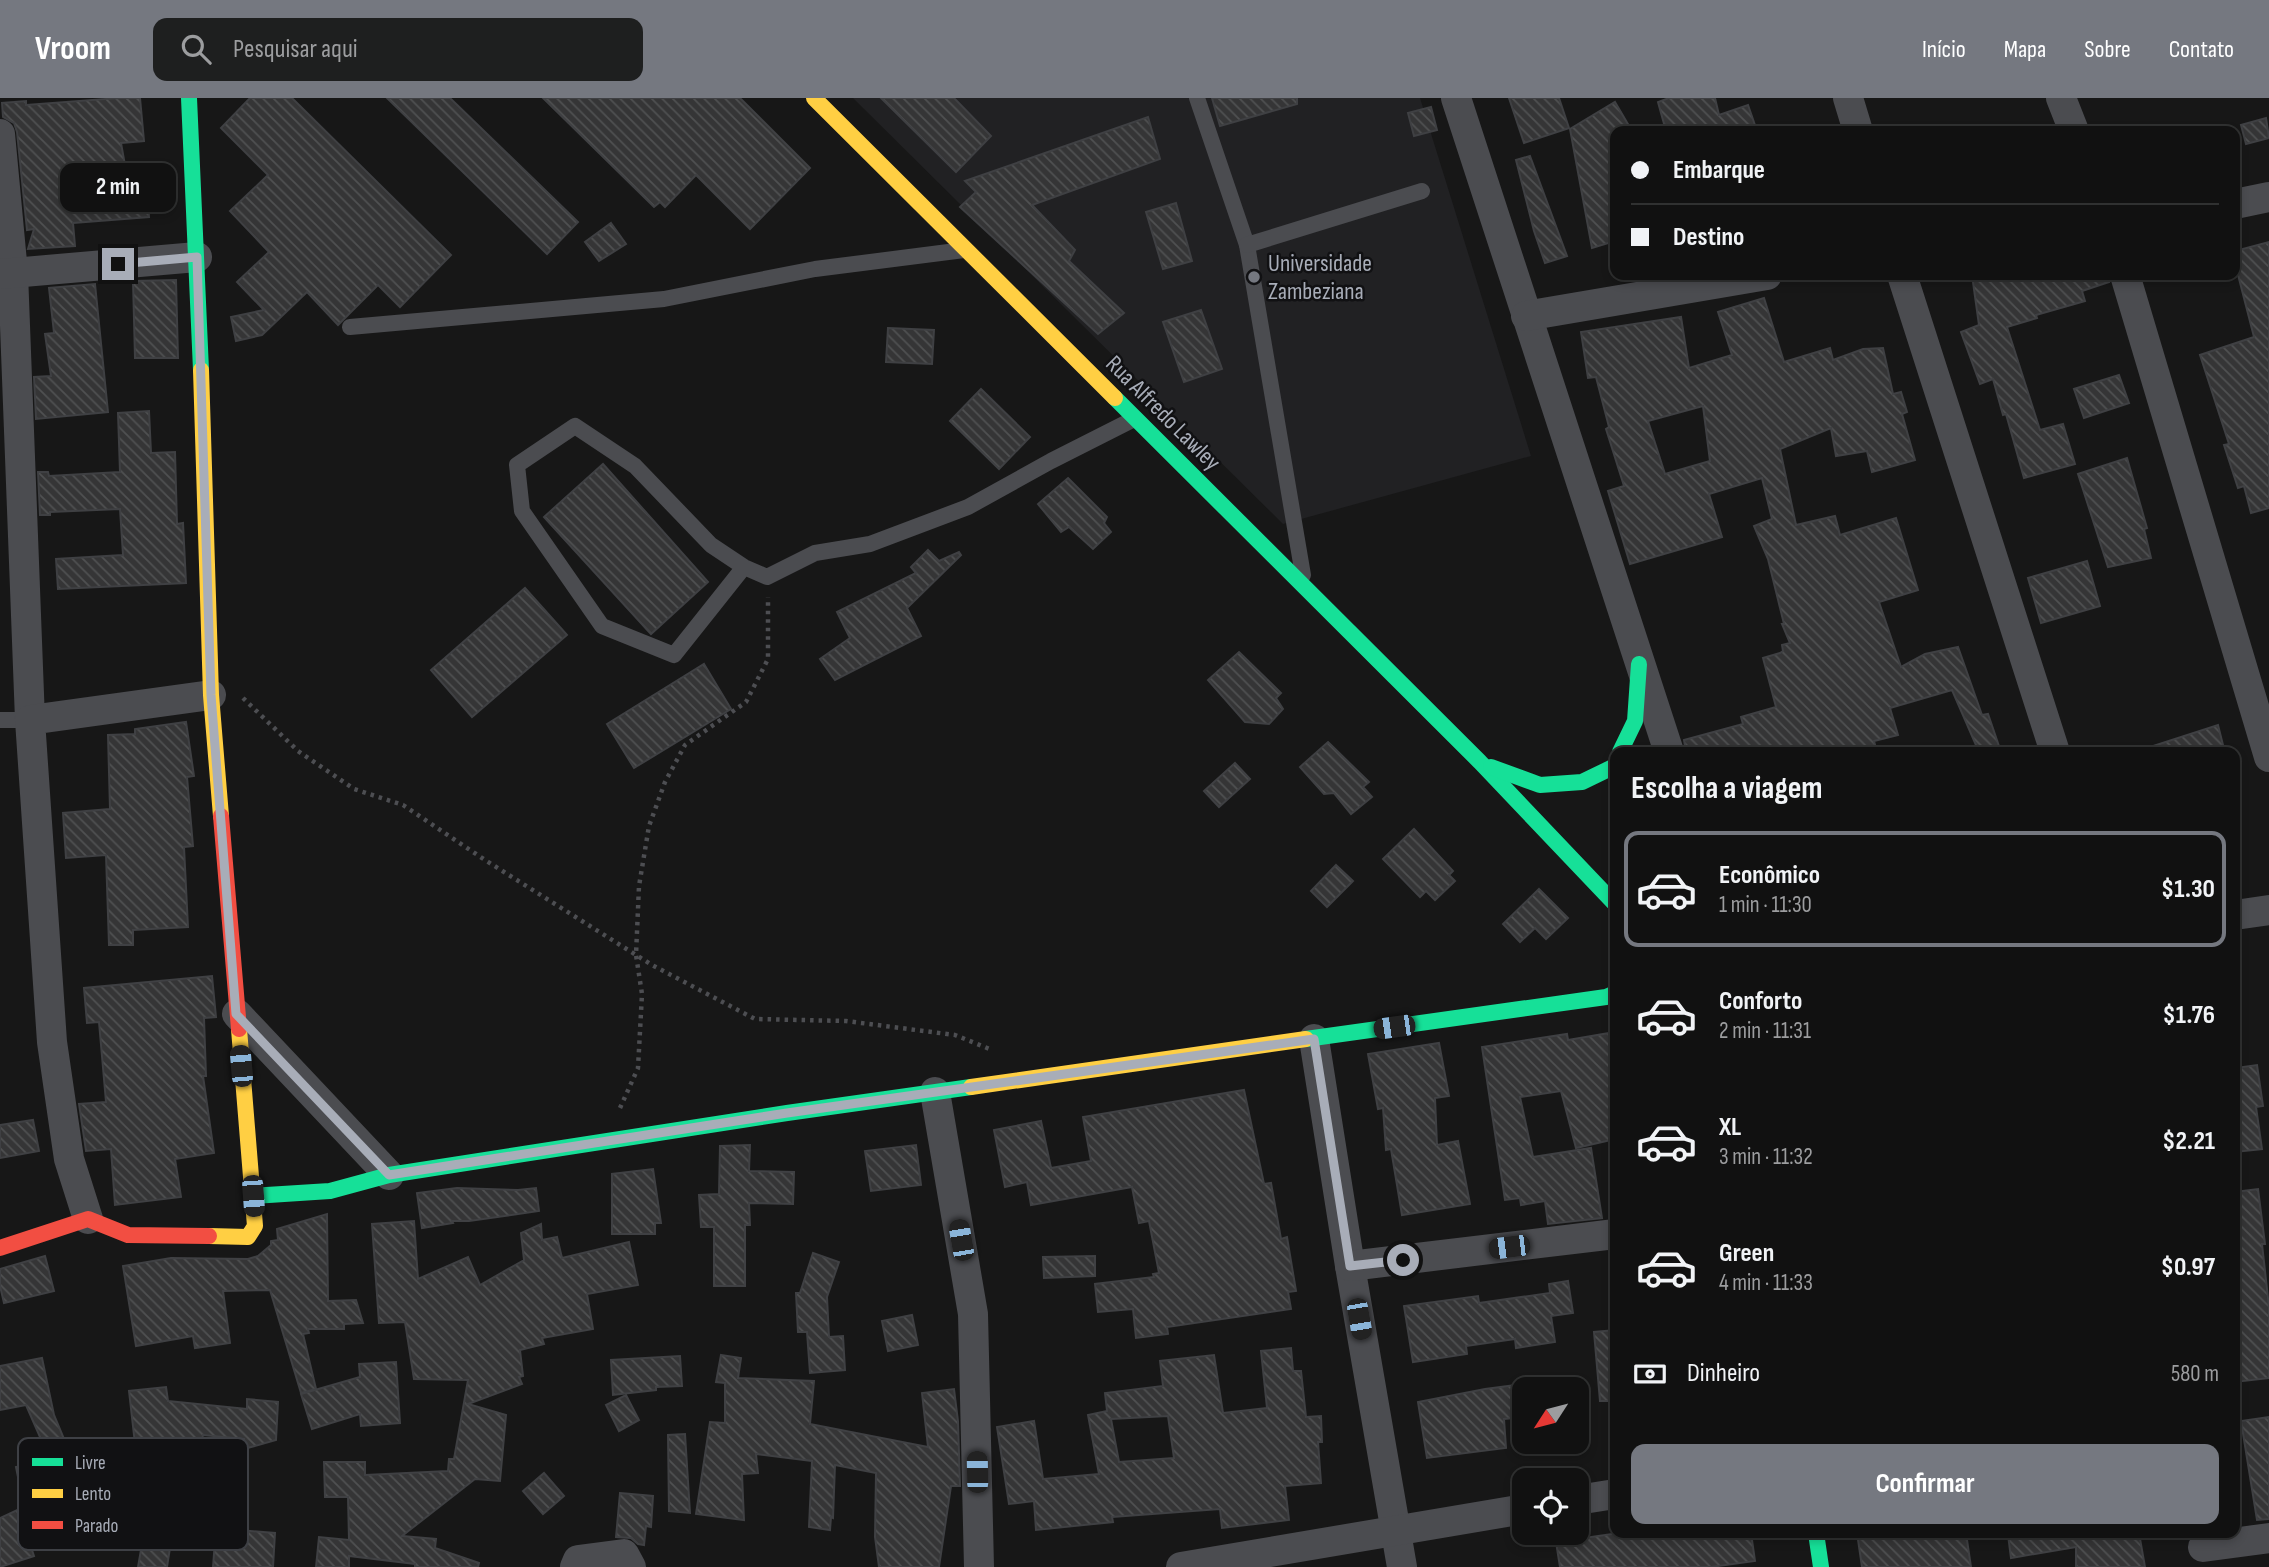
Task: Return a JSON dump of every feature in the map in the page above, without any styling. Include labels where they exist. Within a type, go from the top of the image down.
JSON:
[{"type":"street","points":[[0,1248],[88,1219],[128,1235],[248,1237],[255,1226],[211,695],[197,257],[189,98]]},
{"type":"street","name":"Rua Alfredo Lawley","points":[[814,98],[1480,762],[1610,898]]},
{"type":"street","points":[[1456,98],[1667,747]]},
{"type":"street","points":[[1848,98],[1856,126]]},
{"type":"street","points":[[2061,98],[2072,126]]},
{"type":"street","points":[[0,134],[30,720],[52,1042],[69,1159],[88,1219]]},
{"type":"street","points":[[2240,203],[2269,197]]},
{"type":"street","points":[[7,273],[197,257]]},
{"type":"street","points":[[1526,316],[1738,280]]},
{"type":"street","points":[[1904,280],[2053,747]]},
{"type":"street","points":[[2126,280],[2269,757]]},
{"type":"street","points":[[1623,747],[1634,729],[1638,711],[1639,664]]},
{"type":"street","points":[[30,720],[211,695]]},
{"type":"street","name":"Rua Alfredo Lawley","points":[[1480,762],[1540,785],[1580,789],[1610,765]]},
{"type":"street","points":[[1576,840],[1587,872]]},
{"type":"street","points":[[2240,914],[2269,910]]},
{"type":"street","points":[[253,1196],[330,1191],[389,1175],[606,1141],[1610,995]]},
{"type":"street","points":[[236,1014],[389,1175]]},
{"type":"street","points":[[1314,1039],[1402,1567]]},
{"type":"street","points":[[935,1092],[973,1314],[979,1567]]},
{"type":"street","points":[[1350,1266],[1610,1235]]},
{"type":"street","points":[[1589,1498],[1610,1495]]},
{"type":"street","points":[[1181,1567],[1512,1511]]},
{"type":"street","points":[[1817,1538],[1821,1567]]},
{"type":"street","points":[[2203,1549],[2269,1538]]},
{"type":"street","points":[[575,1567],[578,1560],[624,1554],[631,1567]]},
{"type":"lane","points":[[1197,98],[1247,245],[1305,588]]},
{"type":"lane","points":[[1247,245],[1422,191]]},
{"type":"lane","points":[[351,327],[664,299],[815,269],[966,250]]},
{"type":"lane","points":[[744,566],[674,655],[602,625],[522,511],[517,465],[575,426],[635,466],[711,545],[744,566],[767,576],[815,553],[870,544],[968,507],[1136,418]]},
{"type":"lane","points":[[0,720],[30,720]]},
{"type":"path","points":[[606,1141],[638,1068],[642,994],[636,955],[639,886],[649,826],[665,782],[685,745],[746,702],[768,659],[767,576]]},
{"type":"path","points":[[211,695],[242,698],[298,751],[354,789],[403,805],[636,955],[755,1019],[846,1021],[955,1035],[1004,1056]]},
{"type":"shaded area","name":"Universidade Zambeziana","points":[[853,98],[1420,98],[1531,456],[1283,524]]},
{"type":"building","points":[[140,98],[144,141],[121,143],[128,182],[146,181],[149,217],[73,223],[75,246],[28,249],[34,229],[27,230],[17,132],[14,123],[3,117],[2,103],[26,101],[26,105]]},
{"type":"building","points":[[250,98],[292,98],[451,255],[400,307],[378,285],[338,325],[307,292],[262,335],[236,341],[231,317],[264,310],[237,282],[269,252],[230,211],[268,175],[221,128]]},
{"type":"building","points":[[387,98],[450,98],[578,222],[547,254]]},
{"type":"building","points":[[543,98],[740,98],[810,168],[750,229],[696,175],[665,207],[660,202],[654,207]]},
{"type":"building","points":[[881,98],[954,98],[991,136],[956,172]]},
{"type":"building","points":[[1212,98],[1297,98],[1297,104],[1220,126]]},
{"type":"building","points":[[1509,98],[1559,98],[1569,128],[1524,143]]},
{"type":"building","points":[[1669,98],[1715,98],[1719,115],[1748,105],[1755,126],[1665,126],[1658,102]]},
{"type":"building","points":[[1615,102],[1629,126],[1610,126],[1610,243],[1592,248],[1570,129]]},
{"type":"building","points":[[1431,107],[1437,130],[1414,136],[1408,113]]},
{"type":"building","points":[[1148,117],[1160,159],[1032,205],[1075,250],[1069,261],[1124,313],[1098,334],[960,207],[976,192],[965,181]]},
{"type":"building","points":[[2266,118],[2269,138],[2246,144],[2241,125]]},
{"type":"building","points":[[1530,156],[1567,256],[1545,263],[1516,160]]},
{"type":"building","points":[[1176,203],[1192,261],[1163,269],[1146,212]]},
{"type":"building","points":[[611,223],[626,244],[599,261],[585,242]]},
{"type":"building","points":[[2269,242],[2269,508],[2251,513],[2244,486],[2238,488],[2224,445],[2229,444],[2200,355],[2254,337],[2239,280],[2240,250]]},
{"type":"building","points":[[176,280],[178,358],[135,358],[133,281]]},
{"type":"building","points":[[1973,280],[2109,280],[2082,291],[2085,301],[2036,315],[2037,318],[2007,327],[2040,430],[2063,424],[2075,464],[2024,478],[1993,379],[1980,384],[1961,332],[1979,325]]},
{"type":"building","points":[[95,284],[108,412],[36,419],[34,377],[51,376],[45,334],[54,333],[49,288]]},
{"type":"building","points":[[1764,298],[1784,362],[1830,348],[1833,360],[1863,349],[1883,348],[1893,394],[1901,392],[1907,412],[1902,414],[1915,460],[1872,472],[1867,451],[1836,456],[1831,428],[1780,449],[1796,525],[1835,516],[1840,535],[1896,518],[1918,590],[1879,602],[1901,667],[1925,654],[1958,647],[1982,715],[1988,714],[1999,747],[1977,747],[1952,690],[1890,708],[1898,735],[1874,741],[1876,747],[1685,747],[1684,740],[1743,724],[1741,717],[1776,707],[1763,658],[1780,653],[1783,651],[1782,645],[1790,643],[1782,624],[1768,559],[1754,526],[1772,519],[1762,478],[1709,494],[1722,537],[1630,564],[1608,491],[1624,486],[1606,429],[1609,427],[1596,377],[1588,378],[1581,332],[1681,317],[1689,368],[1732,355],[1718,312]],"holes":[[[1703,406],[1710,461],[1665,474],[1648,421]]]},
{"type":"building","points":[[1201,310],[1222,369],[1184,382],[1163,322]]},
{"type":"building","points":[[888,328],[934,330],[932,364],[886,362]]},
{"type":"building","points":[[2119,375],[2129,403],[2084,418],[2074,389]]},
{"type":"building","points":[[981,389],[1030,437],[999,469],[950,421]]},
{"type":"building","points":[[149,411],[151,453],[175,452],[177,524],[183,523],[186,583],[58,589],[56,559],[123,555],[120,509],[50,512],[50,515],[40,515],[38,472],[48,472],[49,476],[120,472],[118,413]]},
{"type":"building","points":[[2127,458],[2147,528],[2144,529],[2151,558],[2108,567],[2078,474]]},
{"type":"building","points":[[603,464],[708,582],[651,634],[544,517]]},
{"type":"building","points":[[1068,478],[1107,517],[1104,523],[1111,532],[1093,549],[1069,527],[1061,532],[1038,504]]},
{"type":"building","points":[[928,550],[939,561],[959,552],[961,555],[907,608],[921,636],[835,680],[820,659],[850,638],[837,612],[916,573],[911,567]]},
{"type":"building","points":[[2087,561],[2100,606],[2041,623],[2028,578]]},
{"type":"building","points":[[525,588],[567,635],[472,717],[431,670]]},
{"type":"building","points":[[1239,652],[1281,693],[1276,698],[1283,709],[1269,724],[1245,722],[1208,680]]},
{"type":"building","points":[[704,664],[731,709],[634,768],[607,724]]},
{"type":"building","points":[[186,722],[194,776],[187,777],[193,846],[184,847],[188,927],[133,930],[133,945],[109,945],[106,855],[66,858],[63,813],[110,809],[108,735],[135,734],[135,729]]},
{"type":"building","points":[[2218,725],[2223,745],[2216,747],[2150,747]]},
{"type":"building","points":[[1328,742],[1369,782],[1363,787],[1372,797],[1351,814],[1334,793],[1324,794],[1300,767]]},
{"type":"building","points":[[1235,763],[1250,779],[1219,807],[1204,791]]},
{"type":"building","points":[[1414,829],[1453,871],[1449,875],[1455,881],[1435,900],[1426,891],[1420,897],[1383,859]]},
{"type":"building","points":[[1336,865],[1353,881],[1327,907],[1311,891]]},
{"type":"building","points":[[1539,889],[1568,918],[1546,939],[1535,928],[1520,942],[1503,924]]},
{"type":"building","points":[[212,976],[216,1017],[204,1018],[206,1076],[203,1076],[214,1153],[175,1159],[181,1197],[115,1205],[111,1149],[86,1151],[79,1104],[106,1102],[99,1022],[87,1023],[84,988]]},
{"type":"building","points":[[1610,1033],[1610,1140],[1576,1148],[1561,1091],[1520,1097],[1533,1157],[1591,1148],[1602,1218],[1548,1224],[1545,1201],[1521,1205],[1520,1198],[1505,1200],[1482,1047],[1567,1034],[1568,1040]]},
{"type":"building","points":[[1439,1043],[1449,1096],[1435,1098],[1437,1145],[1458,1141],[1470,1204],[1402,1215],[1391,1149],[1386,1150],[1383,1108],[1378,1109],[1368,1054]]},
{"type":"building","points":[[2257,1065],[2263,1106],[2256,1107],[2262,1149],[2240,1151],[2240,1067]]},
{"type":"building","points":[[1244,1090],[1264,1184],[1271,1183],[1281,1239],[1287,1237],[1296,1291],[1288,1292],[1291,1309],[1167,1327],[1168,1334],[1136,1338],[1133,1309],[1098,1312],[1095,1284],[1154,1277],[1153,1274],[1159,1273],[1149,1221],[1139,1223],[1132,1187],[1031,1205],[1027,1182],[1005,1187],[994,1130],[1041,1121],[1051,1168],[1091,1161],[1083,1117]]},
{"type":"building","points":[[33,1120],[39,1151],[0,1158],[0,1125]]},
{"type":"building","points":[[750,1145],[749,1171],[794,1172],[793,1204],[749,1203],[750,1225],[745,1225],[745,1286],[714,1286],[714,1227],[701,1227],[699,1195],[719,1194],[720,1146]]},
{"type":"building","points":[[916,1145],[921,1185],[871,1191],[865,1151]]},
{"type":"building","points":[[653,1169],[661,1223],[655,1223],[655,1234],[612,1234],[612,1174]]},
{"type":"building","points":[[457,1188],[536,1188],[539,1211],[452,1221],[453,1223],[422,1228],[417,1193]]},
{"type":"building","points":[[2258,1189],[2269,1307],[2269,1378],[2240,1381],[2240,1191]]},
{"type":"building","points":[[327,1214],[328,1301],[356,1300],[363,1323],[344,1324],[344,1329],[308,1329],[309,1333],[303,1334],[316,1389],[301,1393],[270,1290],[223,1291],[230,1343],[195,1348],[193,1336],[136,1346],[123,1266],[171,1258],[248,1259],[258,1256],[271,1245],[271,1241],[278,1240],[277,1229]]},
{"type":"building","points":[[414,1221],[418,1279],[468,1257],[480,1285],[524,1260],[521,1233],[541,1224],[542,1240],[557,1237],[562,1258],[629,1242],[638,1285],[587,1294],[593,1329],[542,1338],[544,1344],[520,1350],[523,1376],[519,1377],[522,1384],[468,1404],[506,1415],[500,1481],[475,1479],[402,1536],[436,1539],[435,1548],[479,1563],[478,1567],[415,1567],[415,1564],[349,1556],[349,1567],[316,1567],[319,1537],[349,1540],[348,1497],[325,1497],[324,1462],[365,1462],[365,1475],[448,1471],[449,1459],[454,1459],[468,1380],[414,1379],[405,1322],[379,1323],[372,1224]]},
{"type":"building","points":[[813,1253],[839,1262],[827,1297],[829,1337],[843,1336],[845,1370],[810,1373],[807,1332],[798,1332],[796,1293],[800,1293]]},
{"type":"building","points":[[45,1256],[54,1291],[4,1303],[0,1269]]},
{"type":"building","points":[[1095,1256],[1095,1276],[1044,1278],[1043,1257]]},
{"type":"building","points":[[1568,1281],[1573,1313],[1551,1316],[1555,1342],[1516,1348],[1515,1339],[1466,1346],[1467,1354],[1413,1362],[1404,1306],[1478,1296],[1479,1303],[1550,1293],[1549,1284]]},
{"type":"building","points":[[912,1315],[918,1345],[888,1351],[882,1321]]},
{"type":"building","points":[[1610,1330],[1610,1401],[1600,1401],[1594,1332]]},
{"type":"building","points":[[1291,1348],[1293,1371],[1301,1371],[1306,1417],[1321,1416],[1322,1442],[1318,1442],[1321,1483],[1285,1486],[1289,1520],[1222,1528],[1220,1509],[1112,1517],[1113,1522],[1036,1530],[1034,1501],[1009,1504],[997,1427],[1034,1421],[1043,1479],[1099,1474],[1088,1415],[1107,1411],[1105,1393],[1163,1386],[1160,1361],[1214,1355],[1223,1413],[1267,1408],[1261,1351]],"holes":[[[1168,1416],[1174,1458],[1119,1462],[1111,1419]]]},
{"type":"building","points":[[721,1355],[741,1358],[738,1378],[814,1381],[810,1424],[928,1447],[922,1393],[954,1389],[960,1486],[951,1486],[939,1567],[879,1567],[875,1537],[876,1473],[835,1465],[830,1530],[809,1527],[812,1461],[756,1454],[758,1473],[742,1474],[744,1520],[696,1514],[710,1422],[725,1423],[725,1383],[716,1382]]},
{"type":"building","points":[[680,1356],[682,1386],[656,1387],[656,1390],[613,1395],[611,1360]]},
{"type":"building","points":[[42,1358],[54,1415],[64,1438],[40,1438],[26,1405],[0,1410],[0,1366]]},
{"type":"building","points":[[396,1362],[400,1423],[361,1426],[360,1414],[312,1429],[301,1394],[360,1377],[359,1364]]},
{"type":"building","points":[[1512,1386],[1512,1418],[1504,1419],[1506,1448],[1427,1458],[1418,1402]]},
{"type":"building","points":[[166,1387],[168,1401],[247,1409],[247,1399],[278,1402],[276,1440],[248,1448],[248,1438],[203,1435],[202,1438],[134,1438],[129,1391]]},
{"type":"building","points":[[626,1395],[639,1420],[619,1431],[606,1405]]},
{"type":"building","points":[[2269,1417],[2269,1519],[2257,1520],[2241,1421]]},
{"type":"building","points":[[685,1434],[690,1513],[669,1511],[668,1435]]},
{"type":"building","points":[[544,1473],[564,1496],[543,1514],[523,1491]]},
{"type":"building","points":[[620,1493],[653,1496],[651,1527],[646,1526],[644,1545],[631,1538],[616,1537]]},
{"type":"building","points":[[18,1510],[18,1550],[32,1550],[34,1556],[0,1567],[0,1518]]},
{"type":"building","points":[[248,1531],[275,1533],[273,1567],[213,1567],[214,1550],[248,1550]]},
{"type":"building","points":[[1610,1534],[1610,1538],[1752,1538],[1755,1561],[1711,1567],[1560,1567],[1556,1545],[1589,1545],[1589,1537]]},
{"type":"building","points":[[1858,1538],[1967,1538],[1971,1567],[1862,1567]]},
{"type":"building","points":[[2008,1538],[2140,1538],[2145,1567],[2076,1567],[2076,1547],[2011,1558]]},
{"type":"building","points":[[141,1550],[170,1550],[167,1567],[138,1567]]},
{"type":"traffic: fast","points":[[189,98],[201,370]]},
{"type":"traffic: fast","points":[[1115,398],[1480,762],[1610,899]]},
{"type":"traffic: fast","points":[[1622,747],[1635,721],[1639,664]]},
{"type":"traffic: fast","points":[[1491,767],[1540,785],[1582,782],[1610,768]]},
{"type":"traffic: fast","points":[[1306,1039],[1610,995]]},
{"type":"traffic: fast","points":[[252,1196],[330,1191],[389,1175],[971,1087]]},
{"type":"traffic: fast","points":[[1817,1538],[1821,1567]]},
{"type":"traffic: slow","points":[[814,98],[1115,398]]},
{"type":"traffic: slow","points":[[201,370],[211,695],[221,816]]},
{"type":"traffic: slow","points":[[209,1236],[248,1237],[255,1226],[239,1029]]},
{"type":"traffic: slow","points":[[971,1087],[1306,1039]]},
{"type":"traffic: jam","points":[[221,816],[239,1029]]},
{"type":"traffic: jam","points":[[0,1248],[88,1219],[128,1235],[209,1236]]},
{"type":"place","name":"Universidade Zambeziana","points":[[1254,277]]},
{"type":"route","points":[[118,264],[197,257],[211,695],[236,1014],[389,1175],[787,1113],[1314,1039],[1350,1266],[1403,1260]]}]
